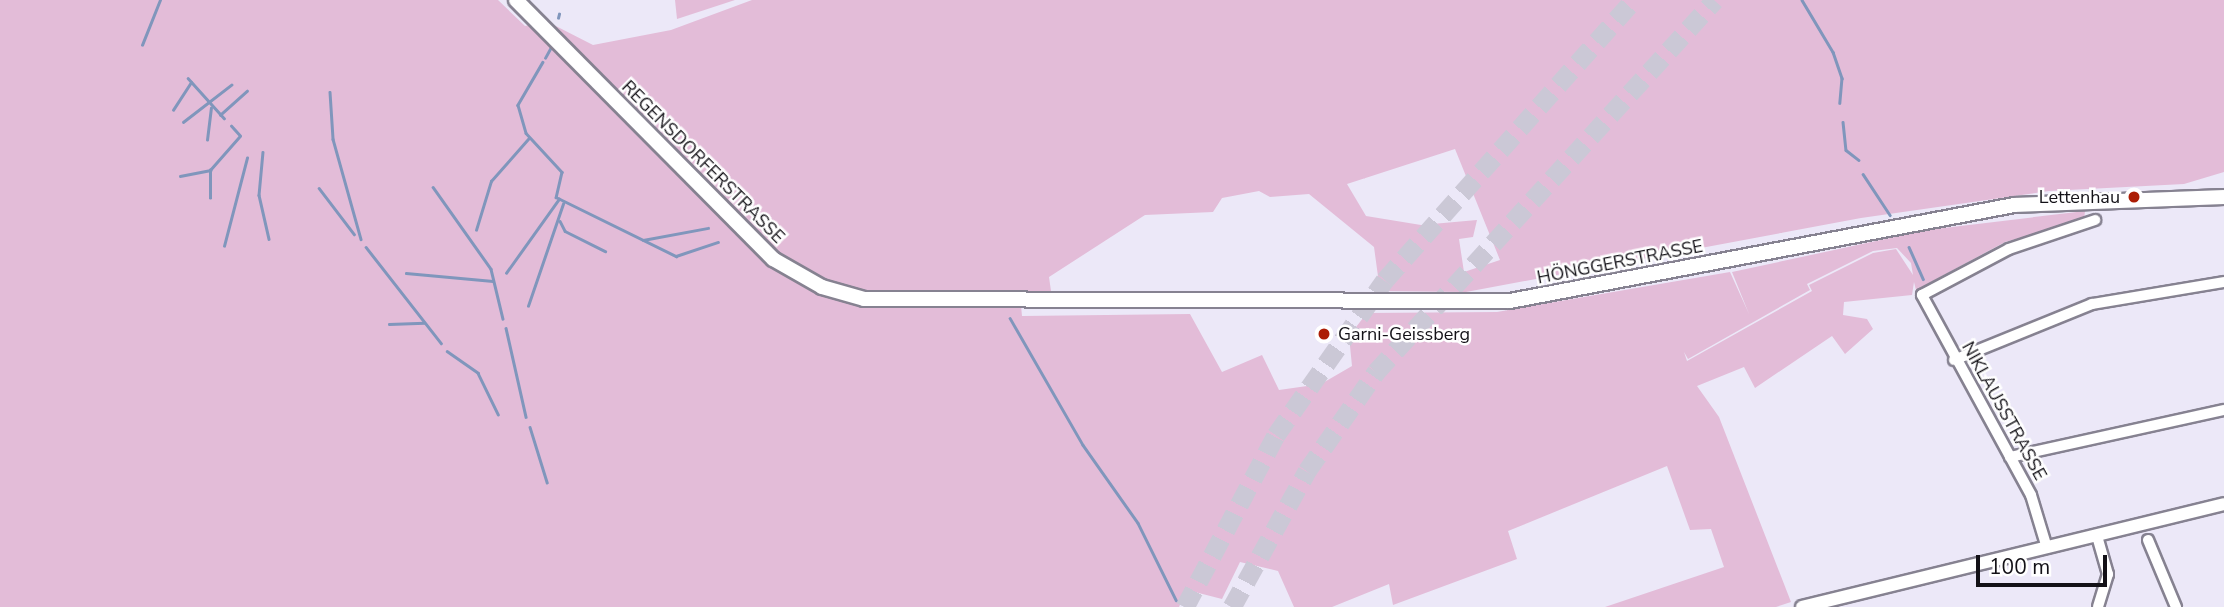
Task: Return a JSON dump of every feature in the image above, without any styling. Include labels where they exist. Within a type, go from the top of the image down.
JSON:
[{"type":"main road","name":"REGENSDORFERSTRASSE","points":[[516,0],[721,212],[796,275],[864,299],[1017,304]]},
{"type":"main road","name":"HÖNGGERSTRASSE","points":[[1017,304],[1510,301],[2014,205],[2224,197]]},
{"type":"street","name":"NIKLAUSSTRASSE","points":[[2047,548],[2010,457],[1954,360],[1922,295],[2009,249],[2095,220]]},
{"type":"street","points":[[1954,360],[2092,304],[2224,282]]},
{"type":"street","points":[[2010,457],[2224,410]]},
{"type":"street","points":[[1802,607],[2224,504]]},
{"type":"street","points":[[2097,536],[2108,574],[2098,607]]},
{"type":"street","points":[[2148,540],[2176,607]]},
{"type":"shaded area","points":[[0,0],[498,0],[525,26],[546,21],[593,45],[671,30],[752,0],[2224,0],[2224,172],[2184,184],[2049,191],[1861,218],[1466,292],[1380,291],[1374,247],[1309,194],[1270,197],[1259,191],[1222,198],[1213,212],[1145,215],[1049,277],[1051,291],[1020,295],[1022,316],[1190,314],[1222,372],[1262,355],[1279,390],[1321,384],[1352,366],[1349,336],[1367,313],[1497,312],[1730,272],[1749,314],[1732,272],[1927,230],[2085,211],[2084,220],[2005,242],[1916,290],[1914,282],[1912,295],[1844,302],[1843,315],[1867,319],[1873,329],[1845,354],[1832,336],[1755,388],[1744,367],[1697,386],[1719,417],[1791,602],[1776,607],[1605,607],[1724,567],[1711,529],[1690,530],[1667,466],[1508,531],[1517,559],[1393,605],[1389,584],[1332,607],[1294,607],[1278,571],[1240,562],[1222,599],[1187,590],[1179,607],[0,607]],"holes":[[[1455,149],[1500,260],[1464,272],[1459,239],[1473,237],[1477,220],[1421,225],[1366,216],[1347,184]],[[1897,248],[1911,263],[1913,275],[1896,249],[1873,253],[1809,285],[1812,291],[1687,361],[1684,352],[1688,359],[1810,290],[1807,284],[1873,251]]]},
{"type":"shaded area","points":[[675,0],[735,0],[677,19]]},
{"type":"waterway","points":[[142,45],[160,0]]},
{"type":"waterway","points":[[1802,0],[1833,52],[1842,78],[1840,103]]},
{"type":"waterway","points":[[558,18],[559,14]]},
{"type":"waterway","points":[[545,58],[551,47]]},
{"type":"waterway","points":[[543,62],[518,105],[526,133],[562,172],[556,197],[676,256],[718,242]]},
{"type":"waterway","points":[[188,78],[224,118]]},
{"type":"waterway","points":[[173,110],[191,82]]},
{"type":"waterway","points":[[183,122],[231,85]]},
{"type":"waterway","points":[[220,115],[247,91]]},
{"type":"waterway","points":[[330,92],[333,139],[361,239]]},
{"type":"waterway","points":[[207,140],[211,108]]},
{"type":"waterway","points":[[1843,122],[1846,150],[1859,160]]},
{"type":"waterway","points":[[210,198],[210,170],[240,136],[231,126]]},
{"type":"waterway","points":[[476,230],[491,181],[529,138]]},
{"type":"waterway","points":[[263,152],[259,195],[269,239]]},
{"type":"waterway","points":[[224,246],[247,158]]},
{"type":"waterway","points":[[180,176],[210,170]]},
{"type":"waterway","points":[[1863,174],[1890,215]]},
{"type":"waterway","points":[[433,187],[491,269],[503,319]]},
{"type":"waterway","points":[[319,188],[354,234]]},
{"type":"waterway","points":[[506,273],[559,199]]},
{"type":"waterway","points":[[528,306],[563,204]]},
{"type":"waterway","points":[[560,221],[565,231],[605,251]]},
{"type":"waterway","points":[[643,240],[708,228]]},
{"type":"waterway","points":[[366,247],[441,343]]},
{"type":"waterway","points":[[1909,247],[1923,279]]},
{"type":"waterway","points":[[406,273],[493,281]]},
{"type":"waterway","points":[[1010,318],[1083,445],[1138,523],[1176,600]]},
{"type":"waterway","points":[[389,324],[424,323]]},
{"type":"waterway","points":[[506,328],[526,417]]},
{"type":"waterway","points":[[447,351],[478,373],[498,414]]},
{"type":"waterway","points":[[530,427],[547,482]]},
{"type":"tunnel","points":[[1185,607],[1276,435],[1385,280],[1634,0]]},
{"type":"tunnel","points":[[1232,607],[1307,471],[1376,372],[1715,0]]},
{"type":"place","name":"Lettenhau","points":[[2134,197]]},
{"type":"place","name":"Garni-Geissberg","points":[[1324,334]]}]
